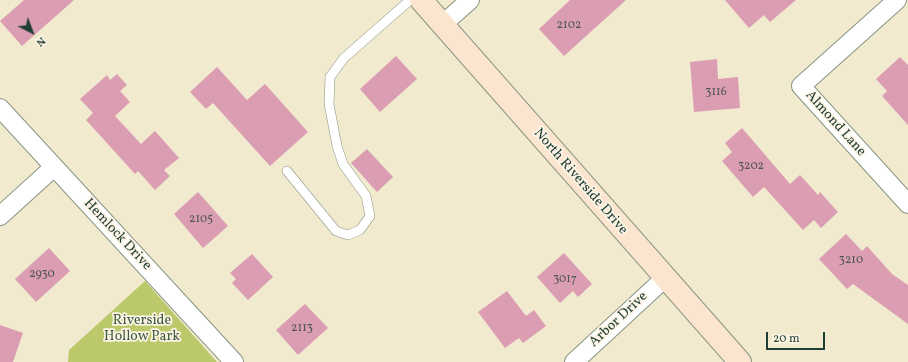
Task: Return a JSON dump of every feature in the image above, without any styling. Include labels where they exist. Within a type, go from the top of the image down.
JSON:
[{"type":"street","name":"North Riverside Drive","points":[[421,0],[740,362]]},
{"type":"street","points":[[442,25],[470,0]]},
{"type":"street","name":"Almond Lane","points":[[897,0],[801,86],[908,204]]},
{"type":"street","name":"Hemlock Drive","points":[[0,108],[234,362]]},
{"type":"street","points":[[0,216],[54,167]]},
{"type":"street","name":"Arbor Drive","points":[[574,362],[665,278]]},
{"type":"lane","points":[[287,171],[336,231],[348,235],[360,230],[370,216],[366,196],[343,164],[337,146],[329,104],[330,77],[344,58],[410,0]]},
{"type":"green space","name":"Riverside Hollow Park","points":[[145,281],[217,362],[68,362],[69,350]]},
{"type":"building","points":[[24,0],[74,0],[22,46],[0,21]]},
{"type":"building","points":[[570,0],[626,0],[564,56],[539,29]]},
{"type":"building","points":[[725,0],[796,0],[770,22],[764,15],[749,28]]},
{"type":"building","points":[[396,56],[417,79],[380,112],[360,89]]},
{"type":"building","points":[[900,57],[908,65],[908,125],[882,96],[887,91],[876,79]]},
{"type":"building","points":[[717,59],[718,79],[738,77],[740,108],[694,112],[690,62]]},
{"type":"building","points":[[217,67],[247,100],[265,84],[308,132],[270,166],[213,103],[206,109],[190,92]]},
{"type":"building","points":[[117,74],[127,85],[120,91],[130,102],[115,116],[141,144],[155,131],[179,158],[164,170],[170,176],[155,190],[138,171],[135,174],[86,120],[93,113],[80,99],[107,75],[110,80]]},
{"type":"building","points":[[742,128],[790,184],[800,175],[818,195],[820,192],[838,212],[821,228],[814,220],[803,230],[764,187],[753,197],[722,161],[732,152],[725,143]]},
{"type":"building","points":[[367,149],[393,177],[377,192],[351,163]]},
{"type":"building","points":[[198,192],[228,226],[203,248],[174,214]]},
{"type":"building","points":[[846,234],[862,251],[867,246],[892,274],[908,285],[908,324],[853,284],[847,289],[819,259]]},
{"type":"building","points":[[49,248],[70,271],[36,302],[15,279]]},
{"type":"building","points":[[564,253],[592,284],[578,297],[573,291],[560,303],[537,277]]},
{"type":"building","points":[[252,254],[273,277],[248,300],[232,283],[236,279],[230,273]]},
{"type":"building","points":[[507,291],[526,316],[534,310],[546,326],[523,343],[519,338],[505,348],[478,312]]},
{"type":"building","points":[[305,304],[328,328],[298,355],[276,330]]},
{"type":"building","points":[[0,325],[23,333],[13,362],[0,362]]}]
